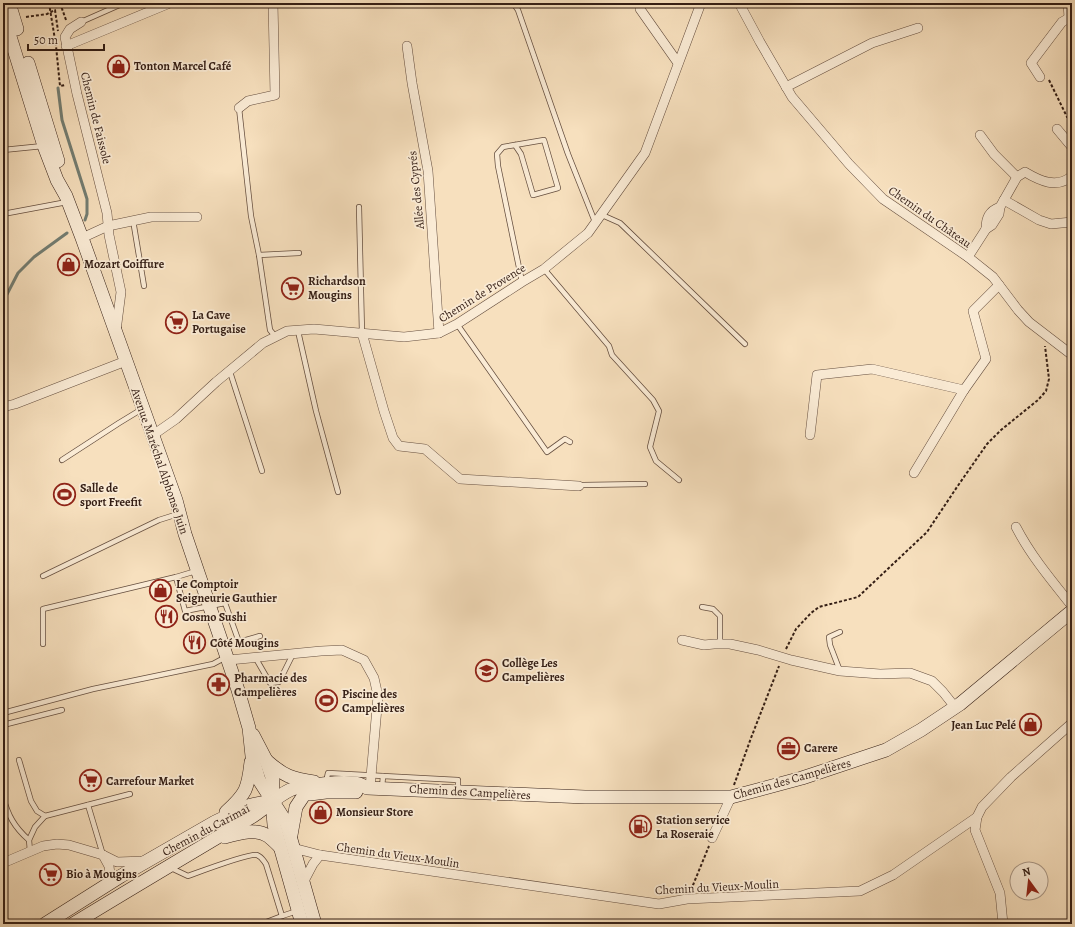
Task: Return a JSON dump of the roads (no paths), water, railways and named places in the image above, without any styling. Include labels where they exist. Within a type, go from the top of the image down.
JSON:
[{"type":"main road","name":"Avenue Maréchal Alphonse Juin","points":[[9,3],[48,145]]},
{"type":"main road","name":"Avenue Maréchal Alphonse Juin","points":[[3,14],[67,199],[154,435],[176,500],[185,534],[228,658],[249,728]]},
{"type":"main road","name":"Chemin des Campelières","points":[[272,801],[291,790],[326,783],[375,783],[458,791],[585,797],[731,797],[802,778],[886,750],[955,707],[1072,611]]},
{"type":"main road","points":[[249,728],[252,756],[259,780],[272,801]]},
{"type":"main road","points":[[249,728],[266,760],[273,780],[272,801],[274,825],[288,845],[298,885],[315,924]]},
{"type":"main road","points":[[215,822],[240,800],[247,789],[252,756]]},
{"type":"main road","points":[[266,760],[280,773],[288,777],[326,783]]},
{"type":"main road","name":"Chemin des Campelières","points":[[272,801],[292,799],[304,795],[326,792],[358,792],[375,783]]},
{"type":"main road","points":[[288,845],[296,807],[304,795]]},
{"type":"main road","name":"Chemin du Carimaï","points":[[45,924],[146,861],[215,822],[251,805],[272,801]]},
{"type":"main road","name":"Chemin du Carimaï","points":[[73,924],[167,866],[255,815],[272,801]]},
{"type":"main road","points":[[210,841],[236,834],[256,831],[288,845]]},
{"type":"main road","points":[[298,885],[298,910],[302,924]]},
{"type":"street","points":[[81,22],[70,29],[65,37],[66,46],[170,3]]},
{"type":"street","points":[[239,108],[248,102],[275,95],[273,3]]},
{"type":"street","name":"Chemin de Provence","points":[[154,435],[176,419],[263,343],[275,336],[287,331],[314,329],[404,337],[439,333],[457,324],[544,269],[588,233],[646,154],[700,3]]},
{"type":"street","name":"Chemin du Château","points":[[739,3],[792,97],[848,164],[883,199],[968,257],[993,277],[1029,322],[1072,355]]},
{"type":"street","points":[[1040,77],[1031,64],[1062,22],[1071,18],[1068,3]]},
{"type":"street","points":[[638,6],[678,63]]},
{"type":"street","points":[[786,87],[872,43],[918,28]]},
{"type":"street","name":"Chemin de Faissole","points":[[66,46],[107,213],[109,236],[121,292],[116,334]]},
{"type":"street","name":"Allée des Cyprés","points":[[407,46],[412,83],[428,170],[439,333]]},
{"type":"street","points":[[1057,129],[1072,147]]},
{"type":"street","points":[[980,135],[994,154],[1017,177]]},
{"type":"street","points":[[968,257],[986,229],[992,225],[996,219],[1002,203],[1017,177],[1025,172],[1038,180],[1054,183],[1066,181],[1072,176]]},
{"type":"street","points":[[1002,203],[1051,224],[1072,222]]},
{"type":"street","points":[[82,238],[108,226],[134,220],[151,217],[197,217]]},
{"type":"street","points":[[914,473],[964,390],[986,359],[973,310],[999,285]]},
{"type":"street","points":[[362,333],[384,411],[393,438],[399,446],[425,449],[460,480],[579,486]]},
{"type":"street","points":[[3,407],[15,404],[126,361]]},
{"type":"street","points":[[810,435],[817,375],[872,368],[964,390]]},
{"type":"street","points":[[1016,527],[1041,566],[1072,606]]},
{"type":"street","points":[[682,640],[704,645],[730,644],[758,650],[782,658],[840,671],[880,674],[910,673],[932,681],[955,707]]},
{"type":"street","points":[[228,658],[255,658],[342,650],[364,660],[374,678],[378,696],[375,783]]},
{"type":"street","points":[[1003,924],[1000,893],[975,830],[977,817],[982,807],[1011,777],[1072,723]]},
{"type":"street","points":[[712,838],[731,797]]},
{"type":"street","name":"Chemin du Vieux-Moulin","points":[[288,845],[320,855],[659,904],[687,899],[860,891],[893,875],[977,817]]},
{"type":"street","points":[[3,862],[43,846],[56,844],[69,845],[103,855],[117,862],[146,861]]},
{"type":"street","points":[[103,855],[116,879],[131,889]]},
{"type":"street","name":"Chemin du Vieux-Moulin","points":[[298,885],[320,855]]},
{"type":"street","points":[[116,879],[117,862]]},
{"type":"lane","points":[[81,22],[124,3]]},
{"type":"lane","points":[[513,3],[518,10],[568,154],[596,223]]},
{"type":"lane","points":[[239,108],[251,216],[259,255],[270,330],[275,336]]},
{"type":"lane","points":[[516,145],[521,154],[533,195],[558,188],[544,140],[503,147],[497,154],[498,166],[522,282]]},
{"type":"lane","points":[[3,150],[48,145]]},
{"type":"lane","points":[[3,214],[67,199]]},
{"type":"lane","points":[[359,207],[362,333]]},
{"type":"lane","points":[[602,215],[620,223],[745,344]]},
{"type":"lane","points":[[134,220],[144,286]]},
{"type":"lane","points":[[259,255],[299,253]]},
{"type":"lane","points":[[544,269],[609,346],[612,355],[653,400],[659,410],[650,447],[656,461],[679,480]]},
{"type":"lane","points":[[457,324],[547,452],[565,439],[570,442]]},
{"type":"lane","points":[[298,331],[316,411],[338,492]]},
{"type":"lane","points":[[228,372],[231,375],[262,470]]},
{"type":"lane","points":[[62,460],[119,423],[144,409]]},
{"type":"lane","points":[[579,486],[645,484]]},
{"type":"lane","points":[[43,576],[159,520],[179,514]]},
{"type":"lane","points":[[43,644],[43,609],[176,577],[198,570]]},
{"type":"lane","points":[[176,577],[186,611],[225,603],[239,642],[260,636]]},
{"type":"lane","points":[[702,607],[712,609],[720,616],[720,644]]},
{"type":"lane","points":[[840,632],[829,638],[830,645],[840,671]]},
{"type":"lane","points":[[255,658],[270,683],[279,682],[293,654]]},
{"type":"lane","points":[[3,713],[93,689],[213,664],[228,658]]},
{"type":"lane","points":[[3,725],[62,710]]},
{"type":"lane","points":[[20,760],[31,801],[37,811],[45,816]]},
{"type":"lane","points":[[30,851],[29,840],[35,827],[45,816],[130,794]]},
{"type":"lane","points":[[3,797],[7,812],[19,832],[29,840]]},
{"type":"lane","points":[[88,805],[103,855]]},
{"type":"lane","points":[[167,866],[188,876],[246,857],[257,855],[262,858],[266,864],[282,916]]},
{"type":"lane","points":[[261,924],[298,910]]},
{"type":"waterway","points":[[58,88],[62,120],[87,199],[87,214],[85,220]]},
{"type":"waterway","points":[[3,302],[18,273],[34,257],[67,233]]},
{"type":"waterway","points":[[3,370],[6,404]]},
{"type":"place","name":"Tonton Marcel Café","points":[[118,66]]},
{"type":"place","name":"Mozart Coiffure","points":[[69,264]]},
{"type":"place","name":"Richardson Mougins","points":[[293,288]]},
{"type":"place","name":"La Cave Portugaise","points":[[177,322]]},
{"type":"place","name":"Salle de sport Freefit","points":[[64,495]]},
{"type":"place","name":"Le Comptoir Seigneurie Gauthier","points":[[161,591]]},
{"type":"place","name":"Cosmo Sushi","points":[[167,617]]},
{"type":"place","name":"Côté Mougins","points":[[194,643]]},
{"type":"place","name":"Collège Les Campelières","points":[[487,670]]},
{"type":"place","name":"Pharmacie des Campelières","points":[[219,685]]},
{"type":"place","name":"Piscine des Campelières","points":[[327,701]]},
{"type":"place","name":"Jean Luc Pelé","points":[[1031,725]]},
{"type":"place","name":"Carere","points":[[789,748]]},
{"type":"place","name":"Carrefour Market","points":[[90,781]]},
{"type":"place","name":"Monsieur Store","points":[[321,812]]},
{"type":"place","name":"Station service La Roseraie","points":[[640,827]]},
{"type":"place","name":"Bio à Mougins","points":[[50,874]]}]
